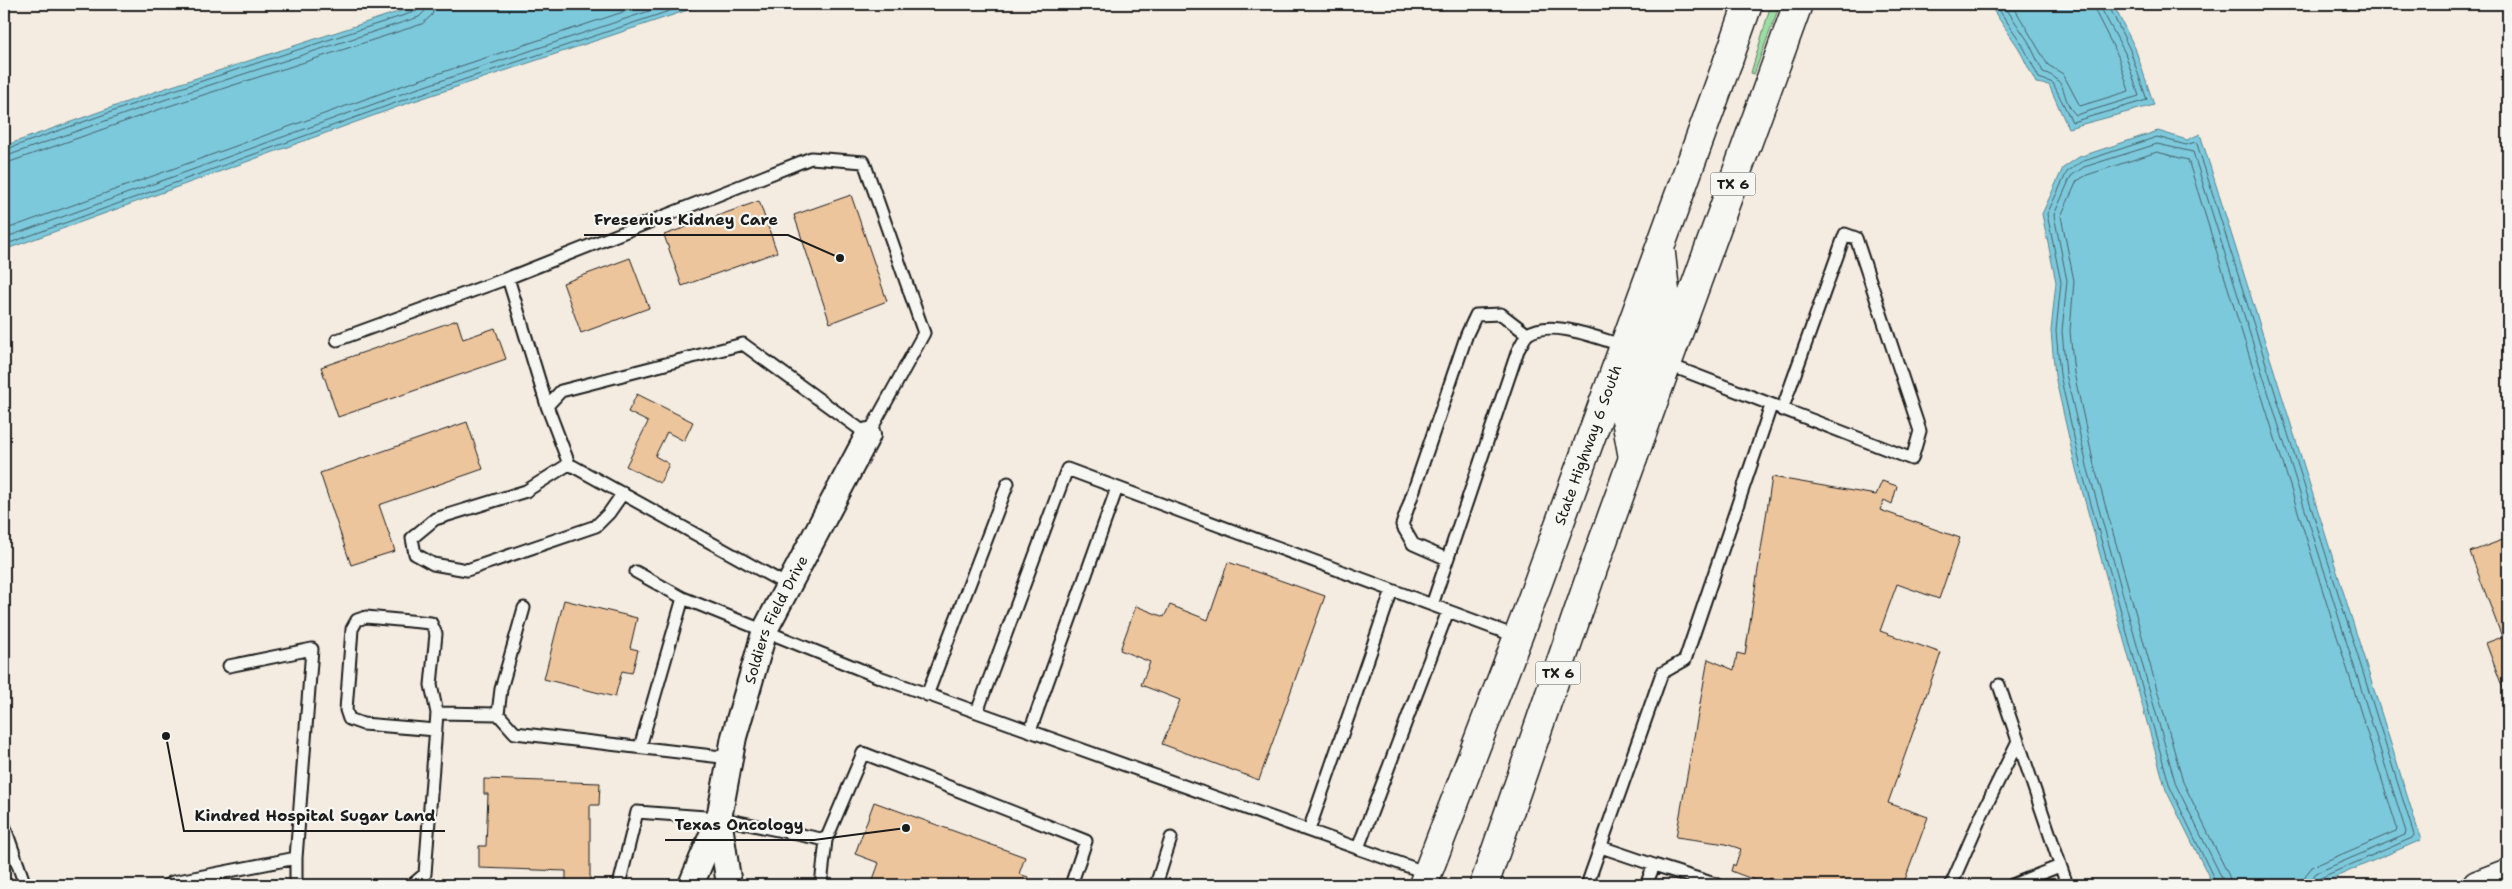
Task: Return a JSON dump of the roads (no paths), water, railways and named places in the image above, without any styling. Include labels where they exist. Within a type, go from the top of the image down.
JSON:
[{"type":"main road","name":"State Highway 6 South","points":[[1425,879],[1518,637],[1748,4]]},
{"type":"main road","name":"TX 6","points":[[1484,885],[1633,459],[1798,4]]},
{"type":"main road","points":[[1661,246],[1666,300],[1655,331],[1653,350],[1667,364]]},
{"type":"main road","points":[[1624,346],[1637,365],[1637,380],[1625,414],[1633,459]]},
{"type":"main road","points":[[2477,885],[2508,873]]},
{"type":"street","name":"Soldiers Field Drive","points":[[691,885],[720,818],[730,758],[765,630],[868,435]]},
{"type":"street","name":"Soldiers Field Drive","points":[[720,818],[729,885]]},
{"type":"lane","points":[[337,340],[508,278],[811,158],[864,162],[924,333],[868,435],[743,344],[561,391],[548,406]]},
{"type":"lane","points":[[1587,885],[1662,673],[1685,660],[1777,408],[1845,234],[1856,238],[1920,431],[1912,459],[1777,408],[1667,364]]},
{"type":"lane","points":[[508,278],[568,464],[789,586]]},
{"type":"lane","points":[[1447,559],[1413,544],[1402,524],[1466,334],[1476,315],[1501,314],[1527,334]]},
{"type":"lane","points":[[1432,605],[1518,350],[1527,334],[1543,328],[1562,328],[1624,346]]},
{"type":"lane","points":[[568,464],[526,491],[435,519],[412,538],[415,554],[433,564],[466,570],[596,526],[609,514],[623,493]]},
{"type":"lane","points":[[977,712],[1068,469],[1518,637]]},
{"type":"lane","points":[[927,695],[1008,483]]},
{"type":"lane","points":[[1030,731],[1117,488]]},
{"type":"lane","points":[[636,572],[683,598],[927,695],[1358,848],[1425,879]]},
{"type":"lane","points":[[1309,830],[1392,590]]},
{"type":"lane","points":[[640,747],[683,598]]},
{"type":"lane","points":[[498,714],[501,689],[524,608]]},
{"type":"lane","points":[[1358,848],[1448,611]]},
{"type":"lane","points":[[412,885],[425,874],[436,730],[437,713],[431,685],[436,634],[432,623],[366,617],[358,620],[352,629],[346,710],[349,719],[363,724],[436,730]]},
{"type":"lane","points":[[230,666],[312,649],[296,858],[296,885]]},
{"type":"lane","points":[[1999,685],[2017,743],[2067,885]]},
{"type":"lane","points":[[437,713],[498,714],[515,733],[730,758]]},
{"type":"lane","points":[[1951,885],[1982,814],[2017,743]]},
{"type":"lane","points":[[821,885],[826,840],[863,753],[1086,842],[1071,885]]},
{"type":"lane","points":[[619,885],[637,812],[720,818],[826,840]]},
{"type":"lane","points":[[4,825],[25,885]]},
{"type":"lane","points":[[1156,885],[1171,838]]},
{"type":"lane","points":[[1601,847],[1718,885]]},
{"type":"lane","points":[[168,885],[173,882],[296,858]]},
{"type":"lane","points":[[1646,885],[1654,865]]},
{"type":"lane","points":[[2012,885],[2060,866]]},
{"type":"water","points":[[422,4],[706,4],[411,102],[4,250],[4,146],[160,90]]},
{"type":"water","points":[[1989,4],[2113,4],[2135,48],[2154,105],[2068,128],[2049,85],[2036,83],[2018,47]]},
{"type":"water","points":[[2158,131],[2187,140],[2200,134],[2421,840],[2317,885],[2213,885],[2166,790],[2076,469],[2055,376],[2051,331],[2056,282],[2042,214],[2063,168],[2079,157]]},
{"type":"place","name":"Fresenius Kidney Care","points":[[840,258]]},
{"type":"place","name":"Kindred Hospital Sugar Land","points":[[166,736]]},
{"type":"place","name":"Texas Oncology","points":[[906,828]]}]
